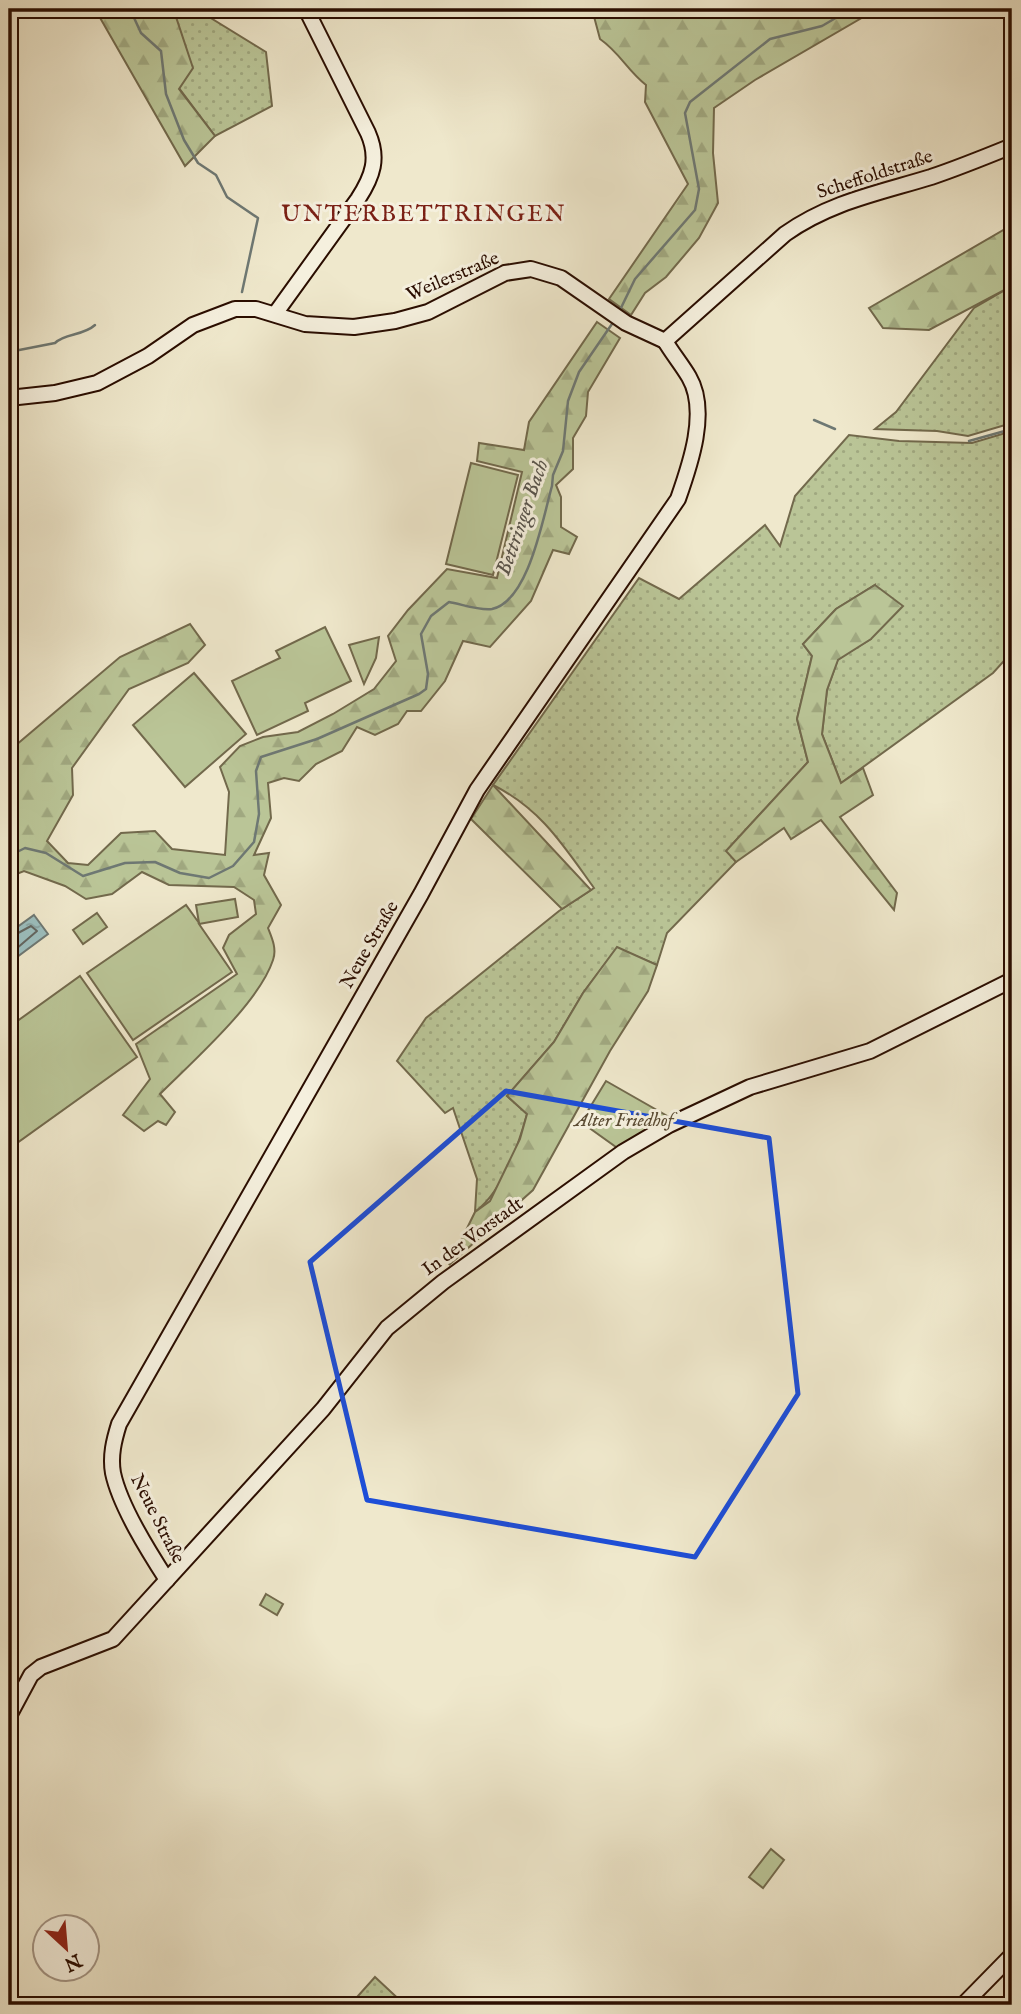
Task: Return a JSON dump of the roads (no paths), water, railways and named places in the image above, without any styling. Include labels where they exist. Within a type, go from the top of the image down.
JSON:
[{"type":"street","points":[[275,314],[359,198],[371,179],[374,164],[371,140],[306,9]]},
{"type":"street","name":"Scheffoldstraße","points":[[665,341],[785,234],[806,220],[833,206],[952,170],[1012,146]]},
{"type":"street","name":"Weilerstraße","points":[[9,398],[55,393],[97,383],[123,371],[215,314],[234,309],[256,309],[304,324],[342,327],[395,321],[428,312],[505,273],[531,270],[561,278],[626,323],[665,341]]},
{"type":"street","name":"Neue Straße","points":[[167,1580],[121,1495],[113,1472],[112,1447],[119,1424],[409,916],[477,790],[678,499],[689,466],[696,400],[690,379],[665,341]]},
{"type":"street","name":"In der Vorstadt","points":[[9,1716],[31,1675],[56,1659],[113,1639],[323,1409],[372,1346],[402,1314],[623,1152],[676,1121],[750,1087],[870,1051],[1012,980]]},
{"type":"street","points":[[963,2005],[1012,1955]]},
{"type":"water","points":[[34,915],[48,934],[9,963],[9,933]]},
{"type":"waterway","points":[[130,9],[141,33],[161,51],[166,94],[184,140],[198,163],[216,175],[227,197],[258,218],[242,292]]},
{"type":"waterway","name":"Bettringer Bach","points":[[619,312],[635,279],[695,210],[699,189],[685,113],[690,102],[770,39],[822,26],[851,9]]},
{"type":"waterway","name":"Bettringer Bach","points":[[9,856],[25,848],[46,853],[83,876],[125,863],[155,862],[180,873],[209,878],[233,866],[254,842],[259,814],[256,771],[261,757],[317,739],[419,694],[426,689],[428,674],[421,634],[431,616],[449,602],[492,609],[505,603],[516,591],[533,556],[553,475],[563,451],[568,401],[579,372],[614,321]]},
{"type":"waterway","points":[[9,352],[55,343],[95,325]]},
{"type":"waterway","points":[[814,420],[835,429]]},
{"type":"waterway","points":[[969,441],[1012,429]]},
{"type":"district","name":"UNTERBETTRINGEN","points":[[424,214]]},
{"type":"park label","name":"Alter Friedhof","points":[[624,1121]]}]
